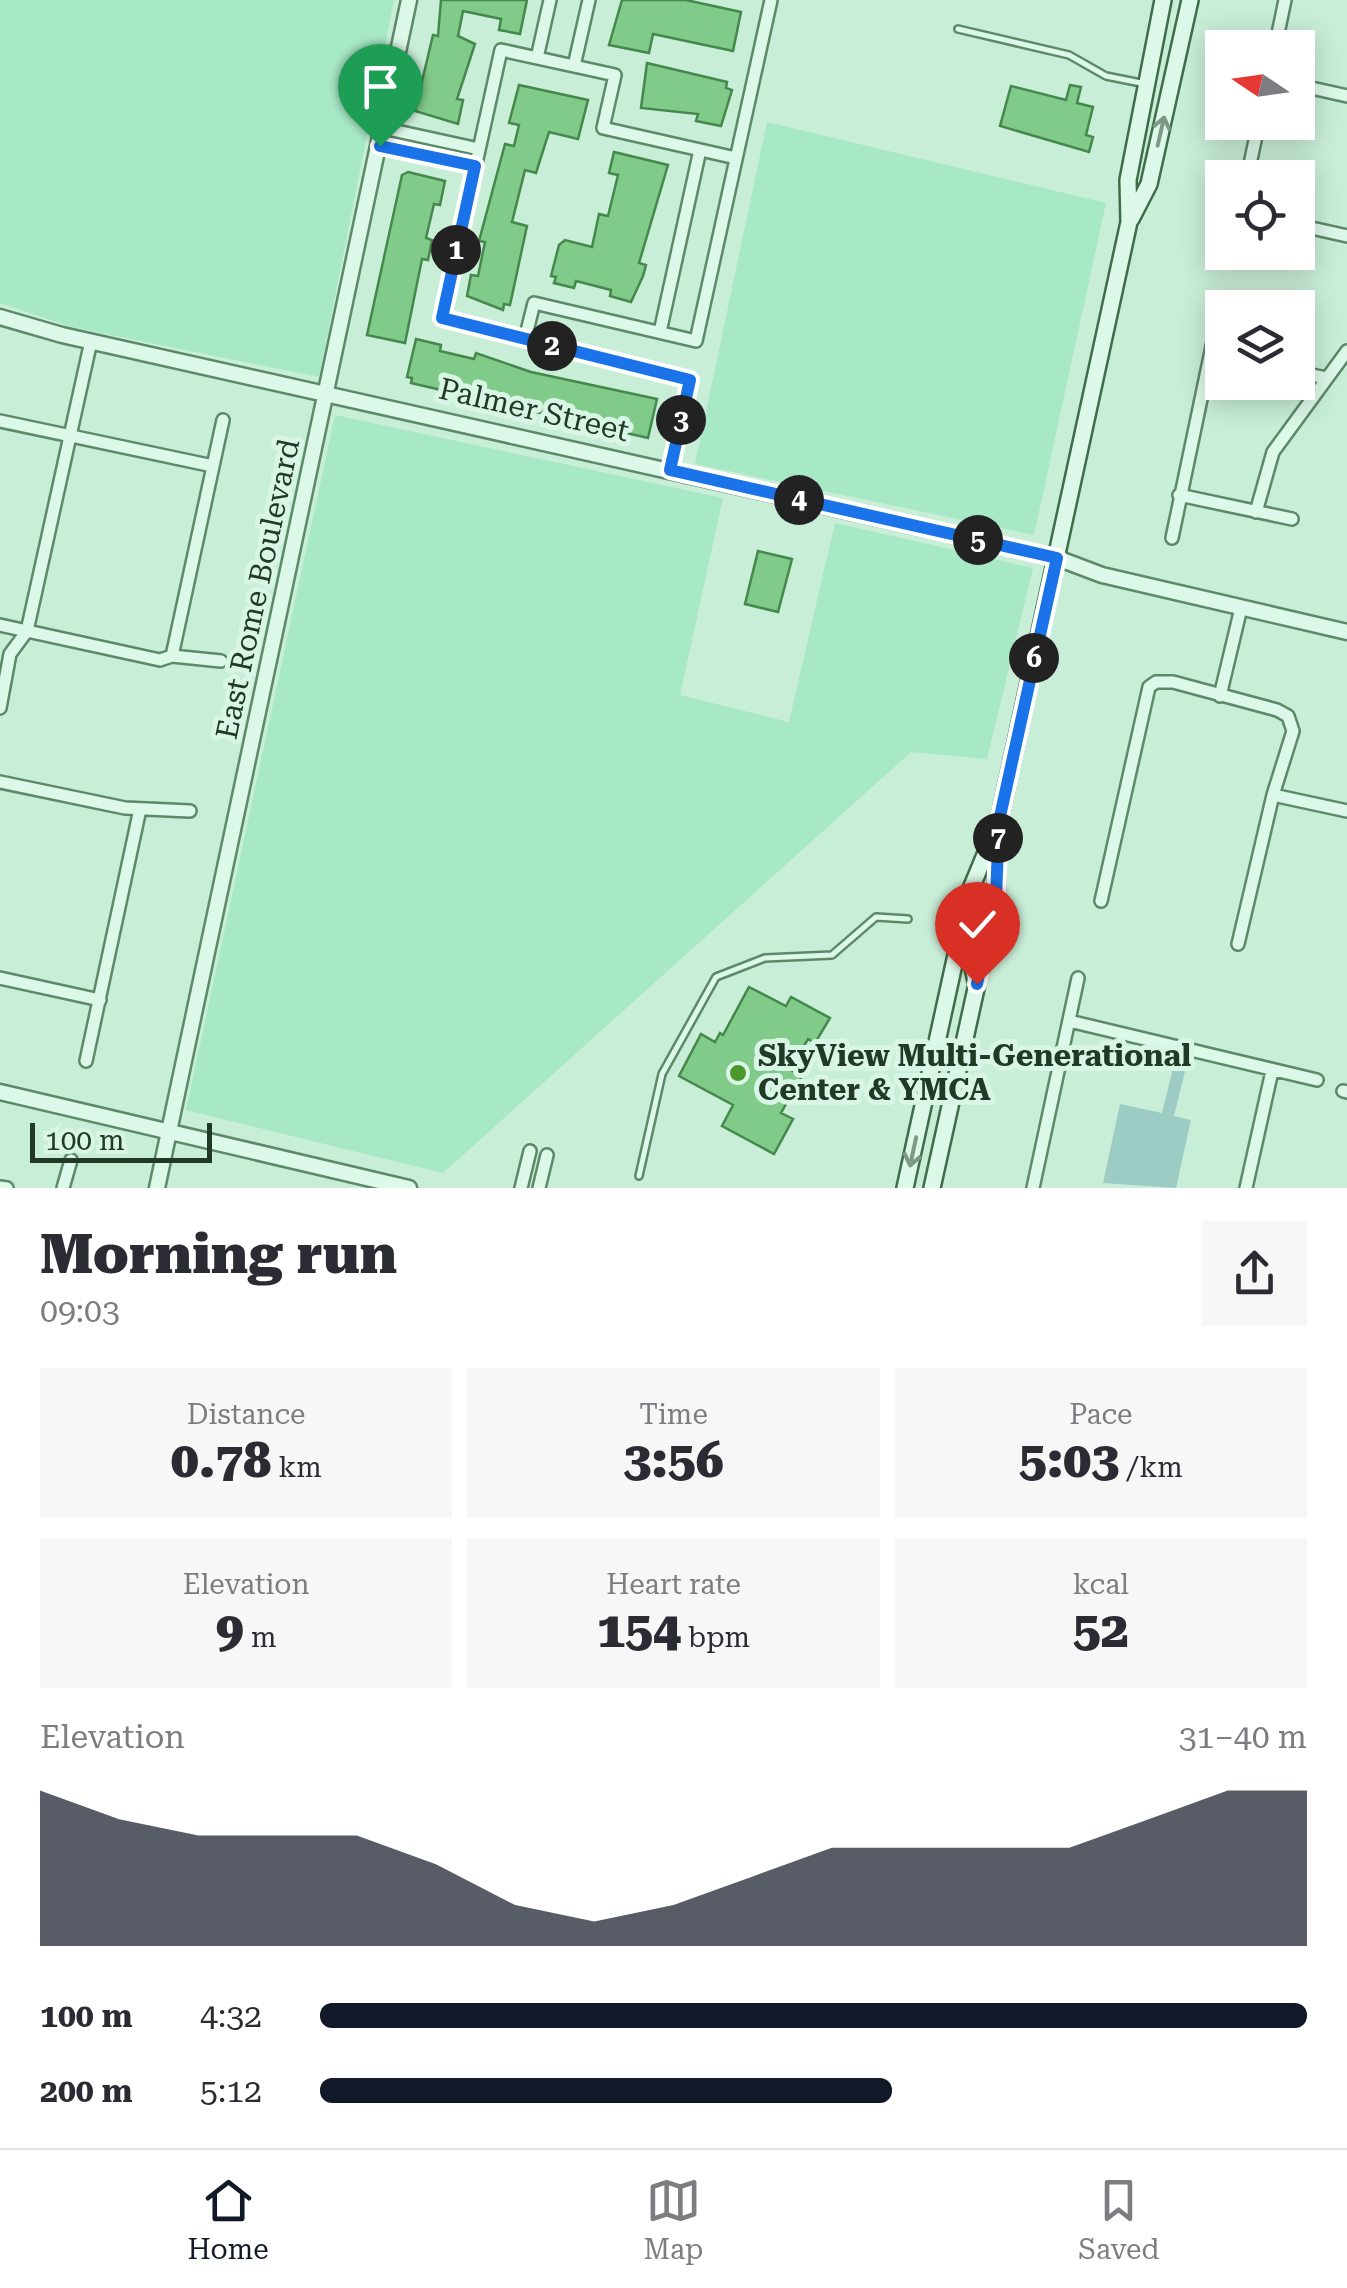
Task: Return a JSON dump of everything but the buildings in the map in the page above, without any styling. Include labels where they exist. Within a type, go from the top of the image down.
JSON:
[{"type":"main road","points":[[1130,222],[1128,180],[1163,0]]},
{"type":"main road","points":[[906,1188],[965,912],[999,821],[1130,222],[1149,184],[1190,0]]},
{"type":"main road","points":[[932,1188],[996,898],[999,821]]},
{"type":"main road","points":[[965,912],[977,923],[970,955],[977,984]]},
{"type":"street","name":"East Rome Boulevard","points":[[157,1188],[410,0]]},
{"type":"street","points":[[537,58],[550,0]]},
{"type":"street","points":[[574,66],[588,0]]},
{"type":"street","points":[[526,339],[534,302],[696,340],[771,0]]},
{"type":"street","points":[[1279,30],[1285,0]]},
{"type":"street","points":[[676,444],[690,380],[442,318],[501,50],[614,75],[602,128],[736,158]]},
{"type":"street","points":[[1315,89],[1347,96]]},
{"type":"street","points":[[384,128],[479,149]]},
{"type":"street","points":[[380,146],[475,166]]},
{"type":"street","points":[[660,332],[700,150]]},
{"type":"street","points":[[1315,229],[1347,236]]},
{"type":"street","name":"Palmer Street","points":[[0,317],[91,341],[1057,558],[1102,575],[1347,632]]},
{"type":"street","points":[[0,708],[10,654],[27,630],[91,341]]},
{"type":"street","points":[[1256,512],[1273,452],[1347,351]]},
{"type":"street","points":[[1315,376],[1326,378]]},
{"type":"street","points":[[1172,538],[1205,396]]},
{"type":"street","points":[[172,656],[223,420]]},
{"type":"street","points":[[0,421],[212,466]]},
{"type":"street","points":[[1179,495],[1292,520]]},
{"type":"street","points":[[1220,696],[1241,608]]},
{"type":"street","points":[[0,625],[160,660],[172,656],[222,661]]},
{"type":"street","points":[[1101,901],[1145,693],[1156,682],[1174,682],[1288,716],[1293,731],[1273,795],[1238,944]]},
{"type":"street","points":[[0,782],[140,809],[190,811]]},
{"type":"street","points":[[1273,795],[1347,812]]},
{"type":"street","points":[[86,1061],[140,809]]},
{"type":"street","points":[[0,978],[100,1000]]},
{"type":"street","points":[[1033,1188],[1078,978]]},
{"type":"street","points":[[1069,1021],[1317,1080]]},
{"type":"street","points":[[1246,1188],[1272,1071]]},
{"type":"street","points":[[0,1092],[408,1188]]},
{"type":"street","points":[[522,1188],[530,1151]]},
{"type":"street","points":[[539,1188],[547,1155]]},
{"type":"street","points":[[63,1188],[71,1160]]},
{"type":"lane","points":[[958,29],[1069,54],[1106,76],[1146,84]]},
{"type":"lane","points":[[670,470],[676,444]]},
{"type":"lane","points":[[638,1176],[662,1074],[716,977],[765,958],[832,955],[876,917],[908,918]]},
{"type":"shaded area","points":[[1175,1060],[1187,1063],[1174,1116],[1191,1120],[1176,1188],[1103,1183],[1120,1104],[1162,1113]]},
{"type":"sand","points":[[0,0],[394,0],[319,377],[71,327],[0,303]]},
{"type":"sand","points":[[767,122],[1106,203],[1034,535],[695,464]]},
{"type":"sand","points":[[335,415],[723,498],[680,695],[789,722],[835,523],[1033,568],[987,759],[911,752],[443,1173],[186,1110]]},
{"type":"place","name":"SkyView Multi-Generational Center & YMCA","points":[[738,1073]]},
{"type":"route","points":[[380,146],[475,166],[442,318],[690,380],[670,470],[1057,558],[999,821],[996,898],[977,984]]}]
